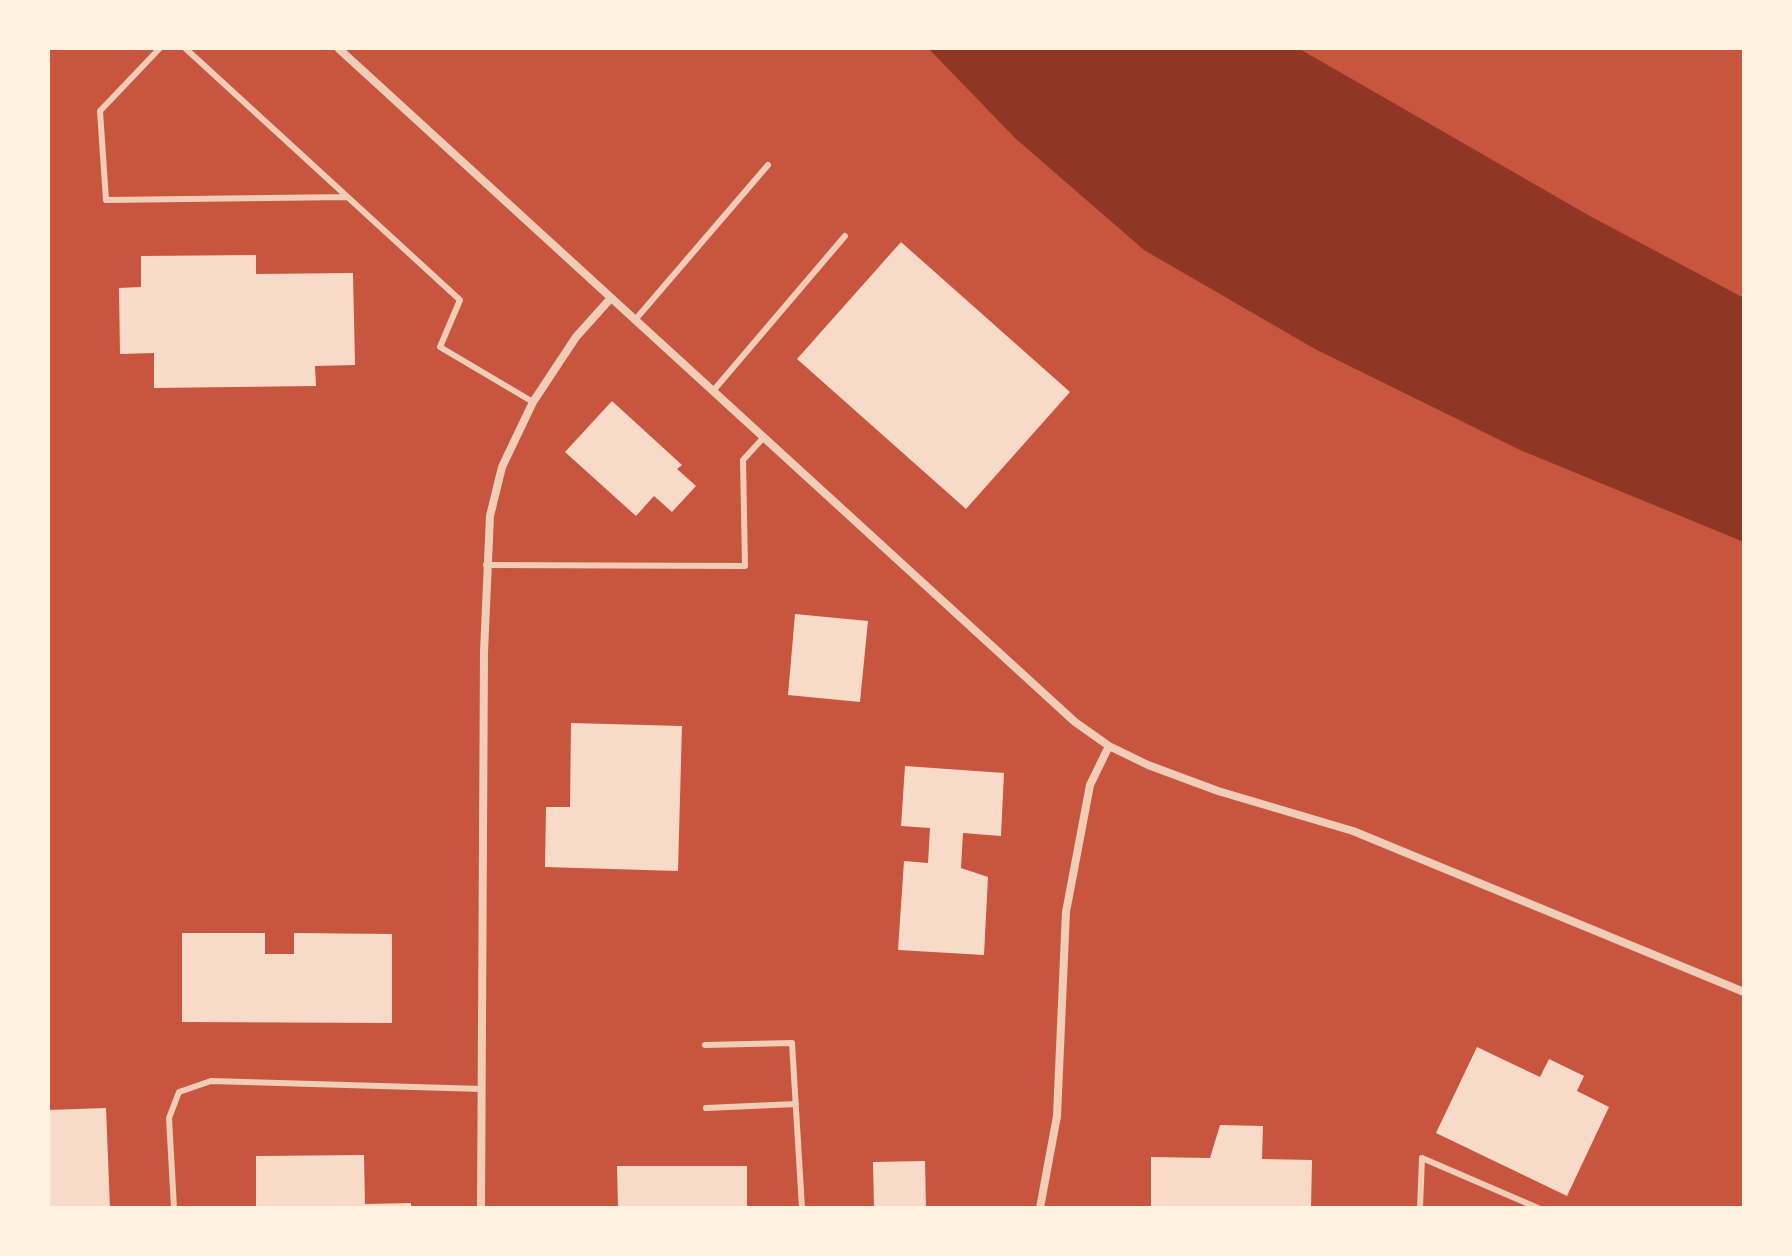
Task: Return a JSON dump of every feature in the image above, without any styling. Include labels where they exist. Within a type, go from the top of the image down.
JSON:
[{"type":"street","points":[[343,50],[1075,722],[1109,746],[1148,765],[1218,791],[1353,831],[1744,992]]},
{"type":"street","points":[[481,1208],[486,565],[490,516],[502,467],[533,402],[576,337],[611,298]]},
{"type":"street","points":[[1040,1208],[1057,1116],[1066,912],[1090,785],[1109,746]]},
{"type":"lane","points":[[160,48],[100,111],[106,200],[347,197]]},
{"type":"lane","points":[[185,48],[460,300],[440,347],[533,402]]},
{"type":"lane","points":[[635,320],[768,165]]},
{"type":"lane","points":[[713,391],[845,236]]},
{"type":"lane","points":[[486,565],[745,566],[743,460],[764,437]]},
{"type":"lane","points":[[705,1045],[792,1043],[802,1208]]},
{"type":"lane","points":[[174,1208],[169,1118],[179,1092],[211,1081],[482,1089]]},
{"type":"lane","points":[[706,1108],[796,1104]]},
{"type":"lane","points":[[1420,1208],[1422,1158],[1538,1208]]},
{"type":"shaded area","points":[[928,48],[1298,48],[1588,215],[1744,298],[1744,542],[1520,450],[1315,349],[1144,250],[1015,138]]},
{"type":"building","points":[[901,242],[1070,392],[966,509],[797,359]]},
{"type":"building","points":[[256,255],[256,274],[353,273],[355,365],[315,366],[316,386],[154,388],[154,353],[120,354],[119,288],[141,287],[141,256]]},
{"type":"building","points":[[612,401],[682,465],[677,469],[696,486],[672,512],[654,496],[636,516],[565,452]]},
{"type":"building","points":[[795,614],[868,621],[860,702],[788,695]]},
{"type":"building","points":[[571,723],[682,726],[678,871],[545,867],[546,807],[570,807]]},
{"type":"building","points":[[905,766],[1004,773],[1001,836],[963,833],[961,868],[988,877],[984,955],[898,950],[904,861],[928,863],[930,828],[901,826]]},
{"type":"building","points":[[182,933],[265,933],[265,954],[294,954],[294,933],[392,934],[392,1023],[182,1022]]},
{"type":"building","points":[[1477,1047],[1540,1077],[1549,1059],[1584,1076],[1577,1091],[1609,1107],[1567,1196],[1436,1133]]},
{"type":"building","points":[[106,1108],[110,1208],[48,1208],[48,1110]]},
{"type":"building","points":[[1220,1125],[1263,1126],[1262,1159],[1312,1160],[1311,1208],[1151,1208],[1151,1157],[1210,1158]]},
{"type":"building","points":[[364,1155],[365,1204],[411,1203],[411,1208],[256,1208],[256,1156]]},
{"type":"building","points":[[925,1161],[926,1208],[874,1208],[873,1162]]},
{"type":"building","points":[[617,1166],[747,1166],[747,1208],[618,1208]]}]
